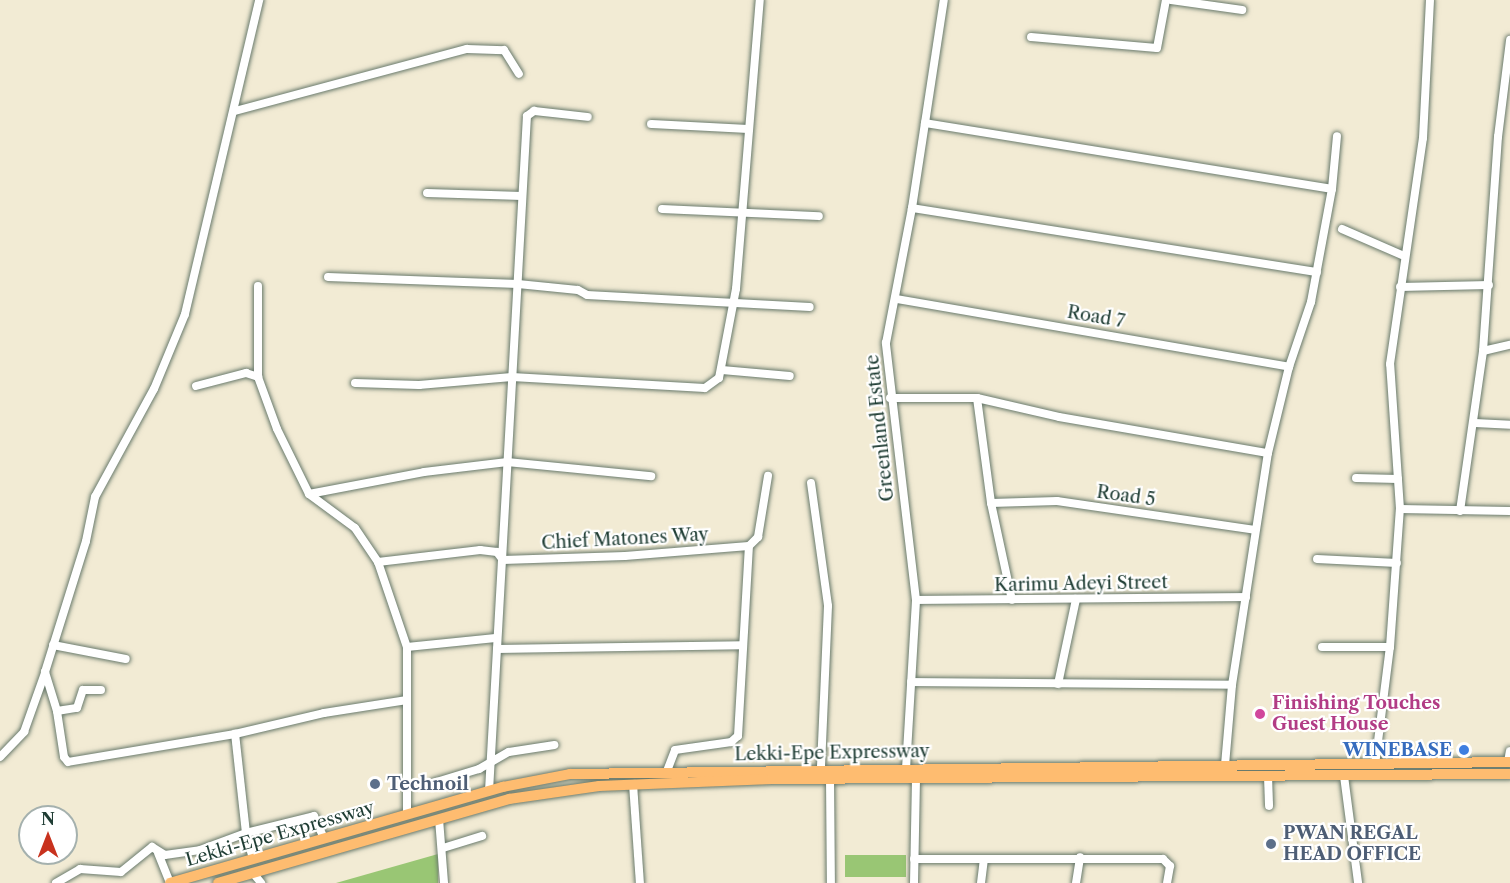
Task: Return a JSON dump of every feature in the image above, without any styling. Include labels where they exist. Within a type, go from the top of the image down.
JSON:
[{"type":"highway","name":"Lekki-Epe Expressway","points":[[218,883],[534,793],[633,784],[830,778],[916,778],[1012,772],[1224,765],[1375,765],[1509,758]]},
{"type":"highway","name":"Lekki-Epe Expressway","points":[[170,883],[489,791],[570,774],[906,769],[1268,776],[1510,774]]},
{"type":"street","points":[[0,756],[24,732],[86,541],[95,497],[154,389],[185,314],[235,111],[259,0]]},
{"type":"street","points":[[355,383],[419,385],[512,377],[705,388],[719,378],[733,300],[760,0]]},
{"type":"street","name":"Greenland Estate","points":[[906,769],[916,600],[890,398],[886,343],[897,299],[944,0]]},
{"type":"street","points":[[1031,37],[1157,48],[1166,0]]},
{"type":"street","points":[[1171,0],[1242,10]]},
{"type":"street","points":[[1375,765],[1390,646],[1401,509],[1390,364],[1422,138],[1430,0]]},
{"type":"street","points":[[1460,511],[1483,351],[1498,137],[1510,40]]},
{"type":"street","points":[[235,111],[467,49],[504,50],[519,74]]},
{"type":"street","points":[[489,791],[522,196],[529,112],[588,117]]},
{"type":"street","points":[[925,123],[1332,189]]},
{"type":"street","points":[[651,124],[749,129]]},
{"type":"street","points":[[1224,765],[1232,685],[1268,453],[1289,368],[1303,333],[1317,272],[1332,189],[1337,136]]},
{"type":"street","points":[[427,193],[522,196]]},
{"type":"street","points":[[912,208],[1317,272]]},
{"type":"street","points":[[662,209],[819,216]]},
{"type":"street","points":[[1341,229],[1404,256]]},
{"type":"street","points":[[328,277],[518,284],[578,290],[587,295],[733,300],[810,307]]},
{"type":"street","points":[[1400,287],[1489,285]]},
{"type":"street","points":[[258,286],[258,377],[277,429],[309,494],[355,528],[378,562],[407,647],[407,814]]},
{"type":"street","name":"Road 7","points":[[897,299],[1289,368]]},
{"type":"street","points":[[1483,351],[1510,345]]},
{"type":"street","points":[[722,370],[790,376]]},
{"type":"street","points":[[196,386],[246,373],[258,377]]},
{"type":"street","points":[[890,398],[977,398],[1059,417],[1268,453]]},
{"type":"street","points":[[977,398],[991,502],[1012,600]]},
{"type":"street","points":[[1474,423],[1510,425]]},
{"type":"street","points":[[309,494],[424,472],[507,462],[651,476]]},
{"type":"street","points":[[667,771],[675,750],[731,742],[738,736],[749,546],[758,537],[768,476]]},
{"type":"street","points":[[1356,478],[1398,478]]},
{"type":"street","points":[[811,483],[828,606],[820,769]]},
{"type":"street","name":"Road 5","points":[[991,502],[1057,501],[1255,530]]},
{"type":"street","points":[[1401,509],[1510,511]]},
{"type":"street","name":"Chief Matones Way","points":[[378,562],[489,550],[503,560],[625,556],[749,546]]},
{"type":"street","points":[[1317,559],[1397,563]]},
{"type":"street","name":"Karimu Adeyi Street","points":[[916,600],[1246,597]]},
{"type":"street","points":[[1058,684],[1076,599]]},
{"type":"street","points":[[407,647],[496,638]]},
{"type":"street","points":[[53,645],[126,659]]},
{"type":"street","points":[[497,649],[742,645]]},
{"type":"street","points":[[1322,647],[1390,646]]},
{"type":"street","points":[[45,672],[57,711],[64,757],[68,762],[235,734],[324,713],[407,700]]},
{"type":"street","points":[[911,682],[1232,685]]},
{"type":"street","points":[[57,711],[77,708],[83,690],[100,690]]},
{"type":"street","points":[[235,734],[246,833],[254,859]]},
{"type":"street","points":[[433,783],[479,769],[491,760],[509,752],[554,745]]},
{"type":"street","points":[[1268,776],[1269,806]]},
{"type":"street","points":[[1344,776],[1358,883]]},
{"type":"street","points":[[830,778],[831,883]]},
{"type":"street","points":[[914,883],[916,778]]},
{"type":"street","points":[[633,784],[640,883]]},
{"type":"street","points":[[158,853],[200,850],[246,833],[314,816],[324,838]]},
{"type":"street","points":[[439,819],[444,883]]},
{"type":"street","points":[[443,848],[482,836]]},
{"type":"street","points":[[56,883],[80,869],[115,873],[152,847],[158,853],[170,883]]},
{"type":"street","points":[[914,859],[984,860],[1080,857],[1163,859],[1170,866],[1167,883]]},
{"type":"street","points":[[1076,883],[1080,857]]},
{"type":"street","points":[[981,883],[984,860]]},
{"type":"street","points":[[253,873],[261,883]]},
{"type":"green space","points":[[438,854],[438,883],[336,883]]},
{"type":"green space","points":[[845,855],[906,855],[906,877],[845,877]]},
{"type":"place","name":"Finishing Touches Guest House","points":[[1260,714]]},
{"type":"place","name":"WINEBASE","points":[[1464,750]]},
{"type":"place","name":"Technoil","points":[[375,784]]},
{"type":"place","name":"PWAN REGAL HEAD OFFICE","points":[[1271,844]]}]
